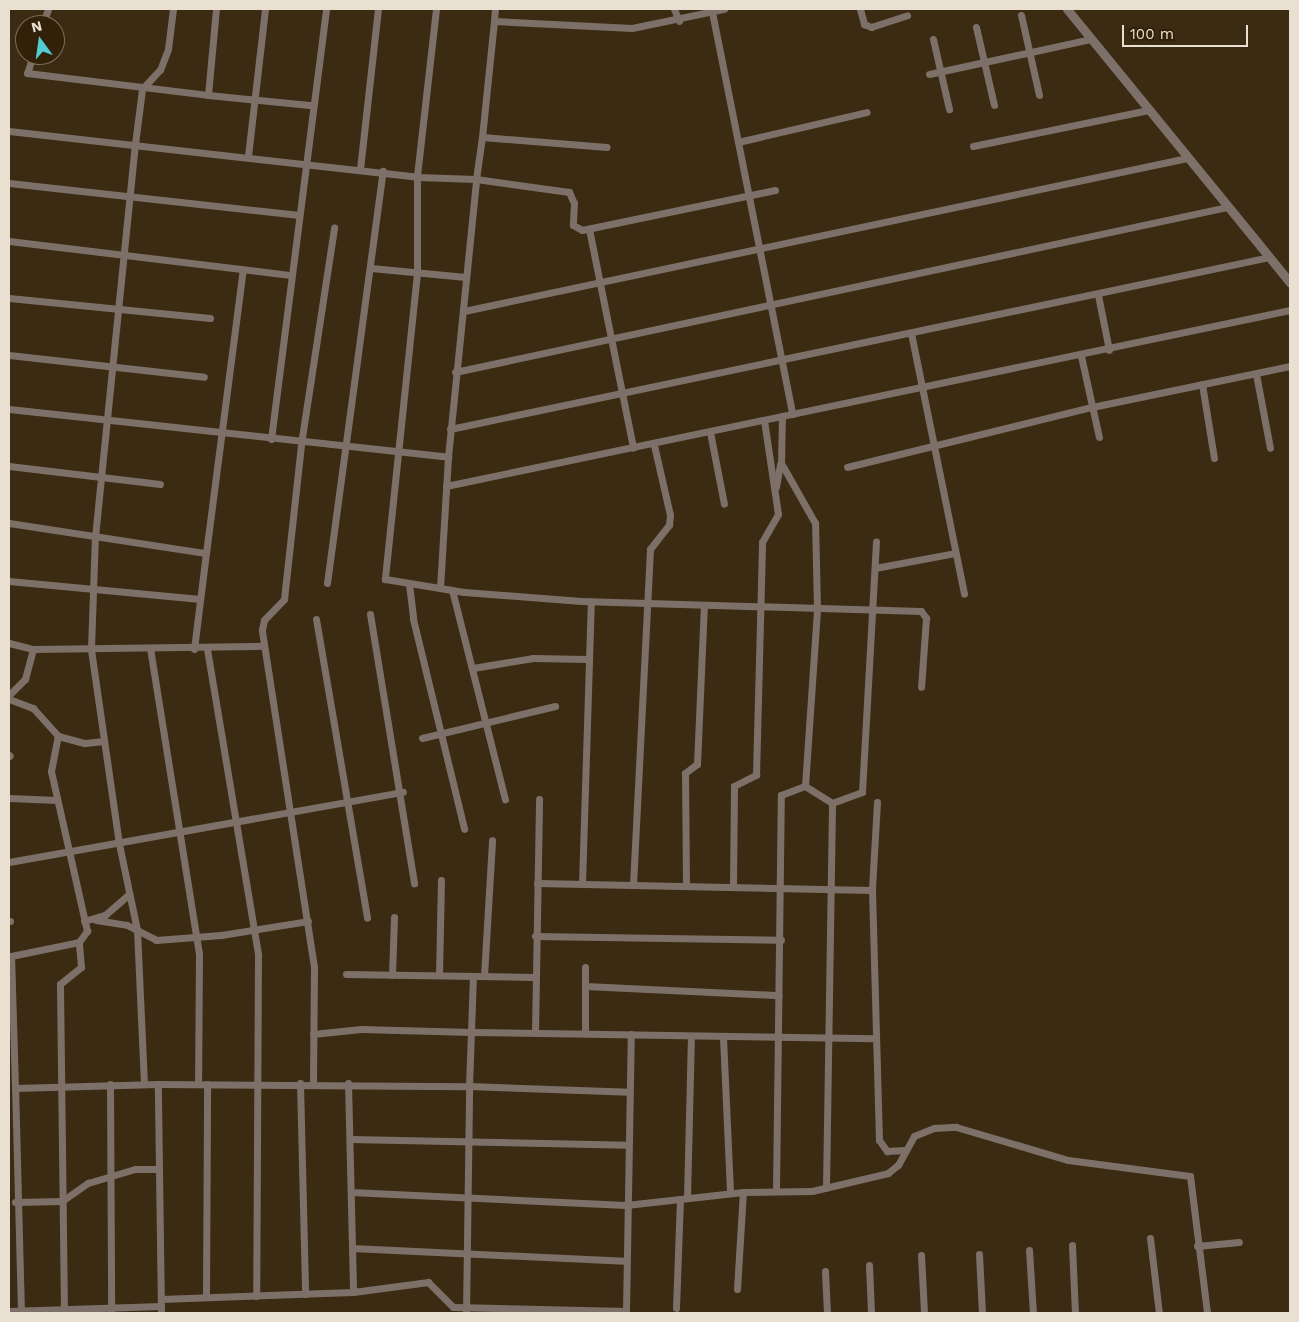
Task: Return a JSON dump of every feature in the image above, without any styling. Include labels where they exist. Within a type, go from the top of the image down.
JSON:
[{"type":"street","points":[[144,1084],[137,930],[119,844],[91,649],[95,537],[142,88],[160,70],[168,50],[173,9]]},
{"type":"street","points":[[208,95],[216,9]]},
{"type":"street","points":[[248,156],[265,9]]},
{"type":"street","points":[[271,439],[305,162],[310,105],[326,9]]},
{"type":"street","points":[[360,169],[378,9]]},
{"type":"street","points":[[436,9],[417,177],[417,273],[384,576],[392,583],[452,590],[591,601],[924,613],[921,687]]},
{"type":"street","points":[[440,588],[455,372],[464,310],[495,9]]},
{"type":"street","points":[[674,9],[679,21]]},
{"type":"street","points":[[494,21],[632,28],[679,21],[724,9]]},
{"type":"street","points":[[860,9],[864,24],[871,28],[906,15]]},
{"type":"street","points":[[1066,9],[1290,282]]},
{"type":"street","points":[[712,12],[738,142],[746,197],[759,251],[792,414]]},
{"type":"street","points":[[1021,16],[1039,95]]},
{"type":"street","points":[[976,27],[994,105]]},
{"type":"street","points":[[933,39],[950,109]]},
{"type":"street","points":[[929,74],[1091,39]]},
{"type":"street","points":[[29,65],[27,72],[142,88],[310,105]]},
{"type":"street","points":[[973,146],[1148,110]]},
{"type":"street","points":[[738,142],[867,112]]},
{"type":"street","points":[[9,131],[305,162],[417,177],[476,179],[569,192],[575,229],[589,228],[775,190]]},
{"type":"street","points":[[482,137],[607,147]]},
{"type":"street","points":[[464,310],[759,251],[1187,158]]},
{"type":"street","points":[[327,583],[349,447],[383,171]]},
{"type":"street","points":[[9,183],[130,198],[297,215]]},
{"type":"street","points":[[455,372],[1227,207]]},
{"type":"street","points":[[313,1083],[314,967],[262,646],[264,620],[284,599],[301,444],[334,228]]},
{"type":"street","points":[[589,228],[633,448]]},
{"type":"street","points":[[9,241],[126,253],[291,275]]},
{"type":"street","points":[[450,429],[781,359],[1098,295],[1270,257]]},
{"type":"street","points":[[194,649],[243,268]]},
{"type":"street","points":[[371,268],[466,277]]},
{"type":"street","points":[[1098,295],[1109,350]]},
{"type":"street","points":[[9,298],[210,318]]},
{"type":"street","points":[[446,486],[654,445],[921,386],[1081,356],[1290,310]]},
{"type":"street","points":[[911,333],[964,594]]},
{"type":"street","points":[[9,355],[114,364],[204,377]]},
{"type":"street","points":[[1081,356],[1099,437]]},
{"type":"street","points":[[847,467],[1092,407],[1290,366]]},
{"type":"street","points":[[1256,374],[1270,448]]},
{"type":"street","points":[[1202,384],[1214,458]]},
{"type":"street","points":[[9,409],[301,444],[448,457]]},
{"type":"street","points":[[776,487],[780,461],[782,416]]},
{"type":"street","points":[[733,885],[734,786],[756,775],[762,542],[778,514],[776,487],[764,420]]},
{"type":"street","points":[[710,432],[724,504]]},
{"type":"street","points":[[633,885],[652,544],[669,525],[670,515],[654,445]]},
{"type":"street","points":[[780,461],[815,523],[817,608],[805,786]]},
{"type":"street","points":[[9,466],[160,484]]},
{"type":"street","points":[[9,523],[206,553]]},
{"type":"street","points":[[832,803],[862,792],[876,541]]},
{"type":"street","points":[[875,568],[955,554]]},
{"type":"street","points":[[9,581],[200,600]]},
{"type":"street","points":[[409,584],[441,734],[464,829]]},
{"type":"street","points":[[452,590],[505,799]]},
{"type":"street","points":[[582,884],[587,660],[591,601]]},
{"type":"street","points":[[686,884],[685,773],[697,764],[704,605]]},
{"type":"street","points":[[370,614],[403,792],[414,883]]},
{"type":"street","points":[[316,619],[367,918]]},
{"type":"street","points":[[9,643],[34,649],[207,649],[262,646]]},
{"type":"street","points":[[150,648],[181,832],[196,936],[198,1084]]},
{"type":"street","points":[[34,649],[25,679],[9,697],[33,708],[58,736],[85,743],[104,741]]},
{"type":"street","points":[[207,649],[258,956],[254,1084],[256,1296]]},
{"type":"street","points":[[473,668],[534,658],[587,660]]},
{"type":"street","points":[[422,738],[486,721],[555,706]]},
{"type":"street","points":[[21,1311],[12,1212],[15,1202],[15,1088],[12,1067],[11,1018],[11,967],[13,954],[79,942],[86,936],[57,800],[51,754],[58,736]]},
{"type":"street","points":[[805,786],[832,803]]},
{"type":"street","points":[[776,1191],[782,795],[805,786]]},
{"type":"street","points":[[9,862],[119,844],[403,792]]},
{"type":"street","points":[[9,798],[57,800]]},
{"type":"street","points":[[535,1033],[533,977],[538,883],[539,798]]},
{"type":"street","points":[[877,802],[872,890],[874,1038],[880,1145],[887,1151],[905,1150]]},
{"type":"street","points":[[826,1188],[832,803]]},
{"type":"street","points":[[484,976],[492,840]]},
{"type":"street","points":[[438,975],[441,880]]},
{"type":"street","points":[[538,883],[830,887],[872,890]]},
{"type":"street","points":[[96,920],[129,894]]},
{"type":"street","points":[[392,975],[394,917]]},
{"type":"street","points":[[84,921],[96,920],[137,930],[156,940],[253,930],[308,921]]},
{"type":"street","points":[[535,936],[781,940]]},
{"type":"street","points":[[64,1310],[60,984],[81,967],[79,942]]},
{"type":"street","points":[[585,967],[585,1033]]},
{"type":"street","points":[[346,974],[533,977]]},
{"type":"street","points":[[466,1310],[466,1198],[473,976]]},
{"type":"street","points":[[585,986],[779,995]]},
{"type":"street","points":[[313,1034],[361,1029],[778,1039],[874,1038]]},
{"type":"street","points":[[9,1311],[111,1310],[161,1306],[206,1297],[353,1292],[428,1282],[453,1307],[466,1310],[626,1311],[624,1260],[631,1034]]},
{"type":"street","points":[[676,1308],[691,1036]]},
{"type":"street","points":[[724,1037],[730,1193]]},
{"type":"street","points":[[15,1088],[110,1084],[348,1083],[629,1092]]},
{"type":"street","points":[[348,1083],[353,1292]]},
{"type":"street","points":[[110,1084],[111,1310]]},
{"type":"street","points":[[158,1084],[161,1306]]},
{"type":"street","points":[[206,1297],[207,1084]]},
{"type":"street","points":[[300,1084],[305,1294]]},
{"type":"street","points":[[351,1192],[626,1205],[730,1193],[826,1188],[888,1173],[898,1165],[914,1136],[944,1126],[1068,1160],[1180,1172],[1194,1180],[1197,1246],[1207,1313]]},
{"type":"street","points":[[350,1139],[628,1145]]},
{"type":"street","points":[[15,1202],[62,1200],[88,1183],[110,1176],[159,1169]]},
{"type":"street","points":[[737,1288],[744,1192]]},
{"type":"street","points":[[1150,1238],[1158,1313]]},
{"type":"street","points":[[1197,1246],[1239,1242]]},
{"type":"street","points":[[1072,1245],[1075,1313]]},
{"type":"street","points":[[352,1248],[624,1260]]},
{"type":"street","points":[[1030,1250],[1033,1313]]},
{"type":"street","points":[[979,1254],[982,1313]]},
{"type":"street","points":[[921,1255],[924,1313]]},
{"type":"street","points":[[869,1265],[871,1313]]},
{"type":"street","points":[[825,1271],[827,1313]]}]
